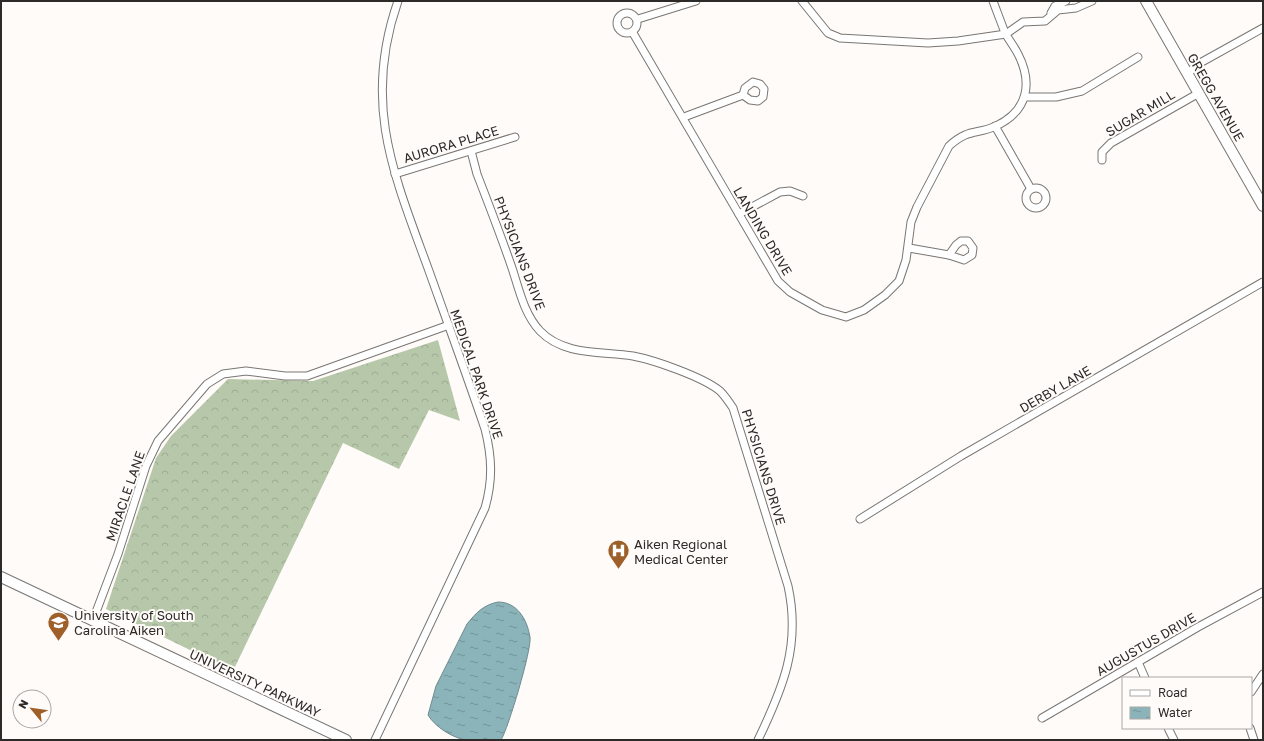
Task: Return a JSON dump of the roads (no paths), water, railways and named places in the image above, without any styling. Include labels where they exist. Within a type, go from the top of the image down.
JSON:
[{"type":"street","name":"MEDICAL PARK DRIVE","points":[[375,740],[485,508],[491,485],[492,462],[486,429],[395,174],[385,136],[382,88],[388,33],[398,1]]},
{"type":"street","name":"LANDING DRIVE","points":[[696,1],[638,19],[633,14],[626,13],[622,14],[617,20],[620,29],[625,32],[633,32],[684,117],[778,281],[784,287],[822,310],[838,315],[846,316],[857,313],[885,295],[899,281],[909,248],[911,222],[917,207],[949,146],[957,139],[970,132],[995,126],[1013,114],[1025,97]]},
{"type":"street","points":[[802,1],[828,33],[847,39],[943,43],[1006,34],[1023,22],[1045,22],[1058,10],[1076,8],[1092,1]]},
{"type":"street","points":[[993,1],[1006,34],[1022,62],[1026,80],[1025,97],[1056,97],[1082,91],[1138,57]]},
{"type":"street","points":[[1045,22],[1056,6],[1066,1]]},
{"type":"street","name":"GREGG AVENUE","points":[[1146,1],[1263,206]]},
{"type":"street","points":[[633,32],[637,27],[638,19]]},
{"type":"street","points":[[1188,73],[1200,63],[1263,28]]},
{"type":"street","name":"SUGAR MILL","points":[[1102,160],[1102,152],[1111,143],[1199,93]]},
{"type":"street","points":[[684,117],[743,95]]},
{"type":"street","points":[[995,126],[1031,189]]},
{"type":"street","name":"AURORA PLACE","points":[[395,174],[515,137]]},
{"type":"street","name":"PHYSICIANS DRIVE","points":[[472,151],[477,174],[525,307],[539,330],[550,339],[570,347],[589,352],[632,356],[674,370],[714,387],[726,397],[733,408],[788,586],[793,613],[792,641],[785,677],[758,740]]},
{"type":"street","points":[[739,214],[780,192],[790,191],[803,196]]},
{"type":"street","points":[[909,248],[949,255]]},
{"type":"street","name":"DERBY LANE","points":[[860,519],[961,456],[1263,282]]},
{"type":"street","name":"MIRACLE LANE","points":[[93,620],[118,554],[146,466],[158,441],[206,384],[223,374],[246,371],[285,376],[307,376],[449,325]]},
{"type":"street","name":"UNIVERSITY PARKWAY","points":[[1,578],[346,740]]},
{"type":"street","name":"AUGUSTUS DRIVE","points":[[1042,718],[1263,592]]},
{"type":"street","points":[[1138,662],[1145,677]]},
{"type":"street","points":[[1252,690],[1263,674]]},
{"type":"street","points":[[1168,729],[1174,740]]},
{"type":"street","points":[[1250,729],[1254,740]]},
{"type":"water","points":[[498,602],[511,605],[516,608],[524,618],[529,630],[530,644],[524,672],[509,721],[501,740],[461,739],[440,728],[428,715],[436,686],[467,624],[480,610],[488,605]]},
{"type":"place","name":"Aiken Regional Medical Center","points":[[619,570]]},
{"type":"place","name":"University of South Carolina Aiken","points":[[58,642]]}]
